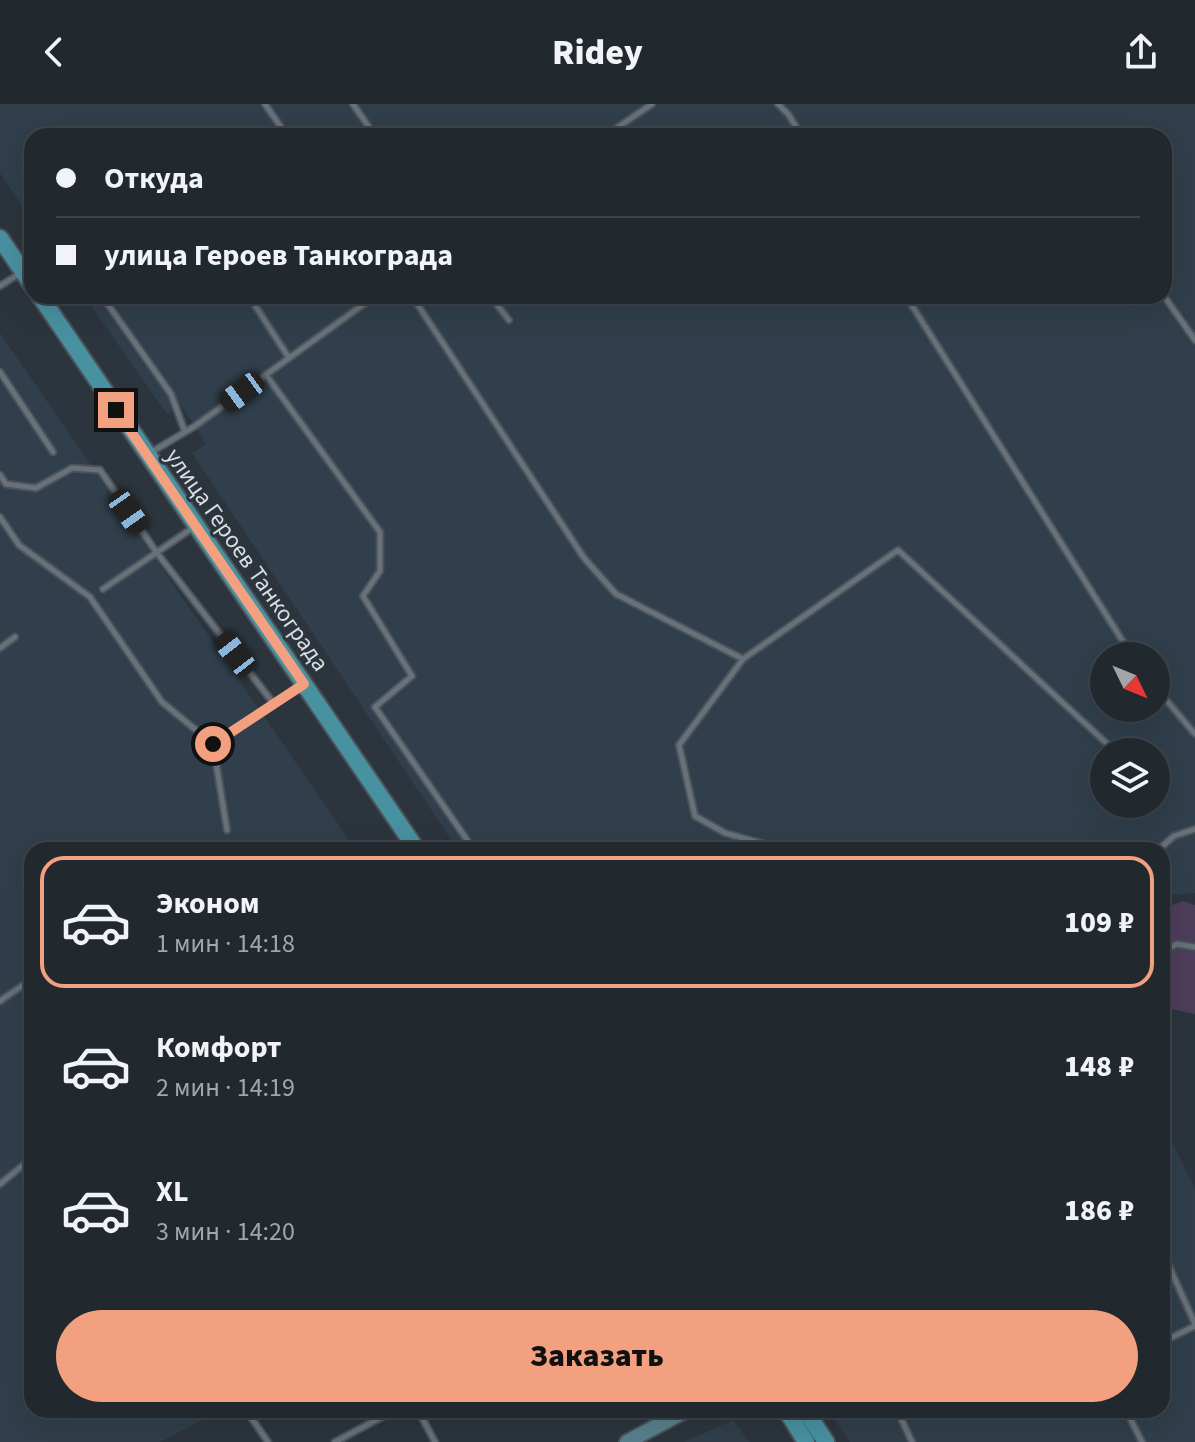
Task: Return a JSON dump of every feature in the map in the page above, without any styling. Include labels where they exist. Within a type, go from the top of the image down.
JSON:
[{"type":"main road","points":[[0,238],[24,272]]},
{"type":"main road","name":"улица Героев Танкограда","points":[[45,304],[412,842]]},
{"type":"main road","points":[[791,1418],[806,1442]]},
{"type":"main road","points":[[810,1418],[826,1442]]},
{"type":"street","points":[[627,1442],[672,1418]]},
{"type":"lane","points":[[265,104],[282,128]]},
{"type":"lane","points":[[353,104],[370,128]]},
{"type":"lane","points":[[617,128],[652,104]]},
{"type":"lane","points":[[778,104],[797,128]]},
{"type":"lane","points":[[0,286],[24,279]]},
{"type":"lane","points":[[108,304],[171,394],[185,432]]},
{"type":"lane","points":[[254,304],[289,358]]},
{"type":"lane","points":[[146,455],[185,432],[364,304]]},
{"type":"lane","points":[[417,304],[584,558],[616,594],[743,659]]},
{"type":"lane","points":[[496,304],[509,320]]},
{"type":"lane","points":[[911,304],[1123,642]]},
{"type":"lane","points":[[1170,304],[1195,340]]},
{"type":"lane","points":[[0,372],[53,452]]},
{"type":"lane","points":[[266,375],[380,532],[380,571],[363,596],[412,676],[375,707],[468,842]]},
{"type":"lane","points":[[0,475],[6,484],[36,488],[72,468],[100,470],[157,553],[274,704]]},
{"type":"lane","points":[[0,517],[19,545],[90,597],[162,702],[213,744],[227,830]]},
{"type":"lane","points":[[103,589],[195,527]]},
{"type":"lane","points":[[757,842],[725,833],[695,816],[679,745],[743,659],[898,550],[1101,738]]},
{"type":"lane","points":[[0,648],[15,637]]},
{"type":"lane","points":[[213,744],[304,684]]},
{"type":"lane","points":[[1170,705],[1195,734]]},
{"type":"lane","points":[[1167,842],[1174,836],[1195,829]]},
{"type":"lane","points":[[1170,947],[1177,944],[1195,947]]},
{"type":"lane","points":[[0,1001],[24,984]]},
{"type":"lane","points":[[0,1184],[24,1164]]},
{"type":"lane","points":[[1170,1269],[1195,1325],[1170,1338]]},
{"type":"lane","points":[[252,1418],[268,1442]]},
{"type":"lane","points":[[335,1442],[380,1418]]},
{"type":"lane","points":[[422,1418],[435,1442]]},
{"type":"lane","points":[[901,1418],[912,1442]]},
{"type":"lane","points":[[1130,1418],[1142,1442]]},
{"type":"shaded area","points":[[0,104],[1195,104],[1195,893],[1170,896],[1170,842],[453,842],[192,453],[206,444],[181,405],[167,414],[90,304],[1172,304],[1172,128],[24,128],[24,208],[0,173]]},
{"type":"shaded area","points":[[0,333],[350,842],[24,842],[24,1418],[207,1418],[160,1442],[0,1442]]},
{"type":"shaded area","points":[[1182,901],[1195,905],[1195,1014],[1170,1009],[1170,906]]},
{"type":"shaded area","points":[[1170,1137],[1195,1189],[1195,1442],[850,1442],[834,1418],[1170,1418]]},
{"type":"shaded area","points":[[733,1420],[749,1442],[684,1442]]},
{"type":"route","points":[[116,410],[304,684],[213,744]]}]
